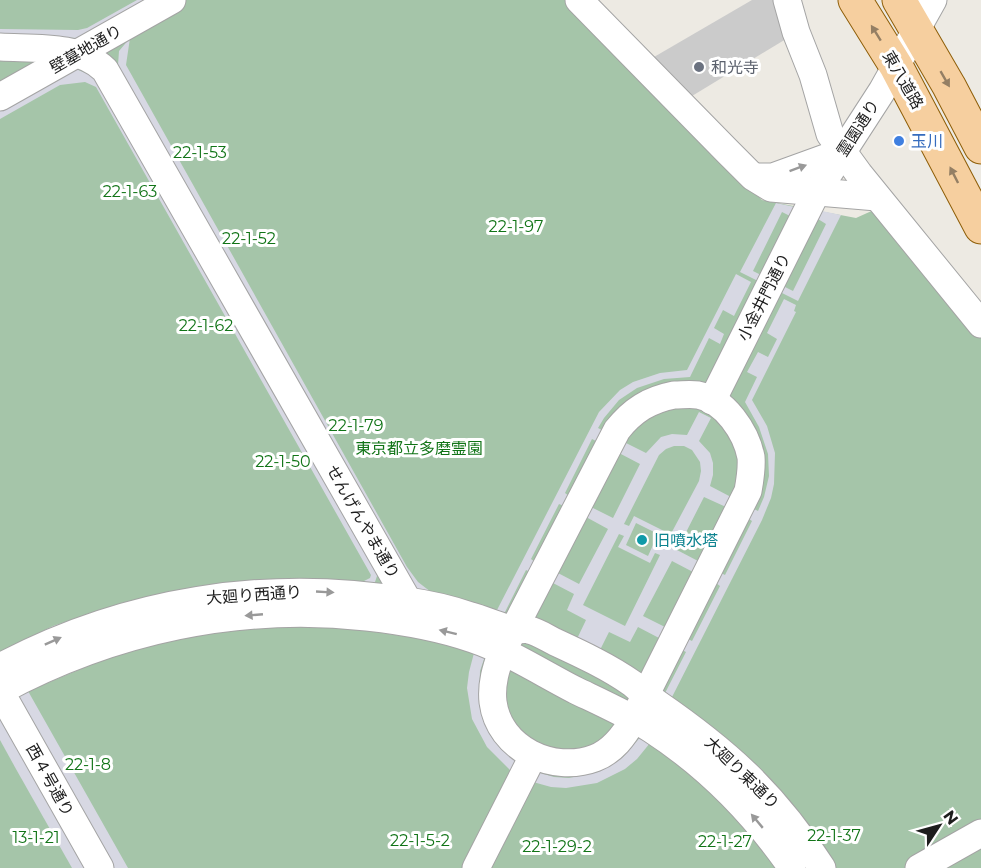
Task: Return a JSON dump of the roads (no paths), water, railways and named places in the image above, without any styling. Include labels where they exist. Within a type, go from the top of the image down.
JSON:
[{"type":"main road","name":"東八道路","points":[[855,0],[896,66],[981,226]]},
{"type":"main road","points":[[898,0],[916,28],[981,147]]},
{"type":"street","name":"壁墓地通り","points":[[0,97],[172,0]]},
{"type":"street","points":[[579,0],[753,177],[771,188],[878,197]]},
{"type":"street","points":[[787,0],[796,32],[813,75],[830,134],[842,152],[981,324]]},
{"type":"street","name":"霊園通り","points":[[816,193],[896,66],[933,0]]},
{"type":"street","name":"せんげんやま通り","points":[[0,47],[78,53],[95,60],[105,70],[407,612]]},
{"type":"street","points":[[753,177],[773,177],[842,152]]},
{"type":"street","name":"小金井門通り","points":[[712,401],[816,193]]},
{"type":"street","points":[[687,395],[699,396],[712,401],[726,411],[747,443],[751,460],[748,490],[622,738],[596,758],[578,763],[554,762],[532,756],[514,743],[500,724],[493,703],[493,685],[509,641],[610,442],[624,422],[640,407],[656,399],[687,395]]},
{"type":"street","name":"大廻り西通り","points":[[0,691],[48,667],[175,615],[241,594],[297,591],[359,594],[485,643],[509,641]]},
{"type":"street","name":"大廻り西通り","points":[[0,667],[43,645],[122,616],[175,615]]},
{"type":"street","name":"大廻り東通り","points":[[792,868],[753,816],[724,769],[688,724],[633,685],[583,655],[530,630],[509,641],[568,686],[633,720],[687,755],[724,769],[756,782],[784,815],[822,868]]},
{"type":"street","points":[[568,686],[583,655]]},
{"type":"street","name":"西４号通り","points":[[0,691],[100,868]]},
{"type":"street","points":[[476,868],[532,756]]},
{"type":"street","points":[[919,868],[981,833]]},
{"type":"place","name":"和光寺","points":[[699,67]]},
{"type":"place","name":"玉川","points":[[899,141]]},
{"type":"place","name":"旧噴水塔","points":[[642,540]]},
{"type":"park label","name":"22-1-53","points":[[200,152]]},
{"type":"park label","name":"22-1-63","points":[[130,191]]},
{"type":"park label","name":"22-1-97","points":[[516,226]]},
{"type":"park label","name":"22-1-52","points":[[249,238]]},
{"type":"park label","name":"22-1-62","points":[[206,325]]},
{"type":"park label","name":"22-1-79","points":[[356,425]]},
{"type":"park label","name":"東京都立多磨霊園","points":[[419,448]]},
{"type":"park label","name":"22-1-50","points":[[283,461]]},
{"type":"park label","name":"22-1-8","points":[[88,764]]},
{"type":"park label","name":"22-1-37","points":[[834,835]]},
{"type":"park label","name":"13-1-21","points":[[36,837]]},
{"type":"park label","name":"22-1-5-2","points":[[420,840]]},
{"type":"park label","name":"22-1-27","points":[[725,841]]},
{"type":"park label","name":"22-1-29-2","points":[[557,846]]}]
